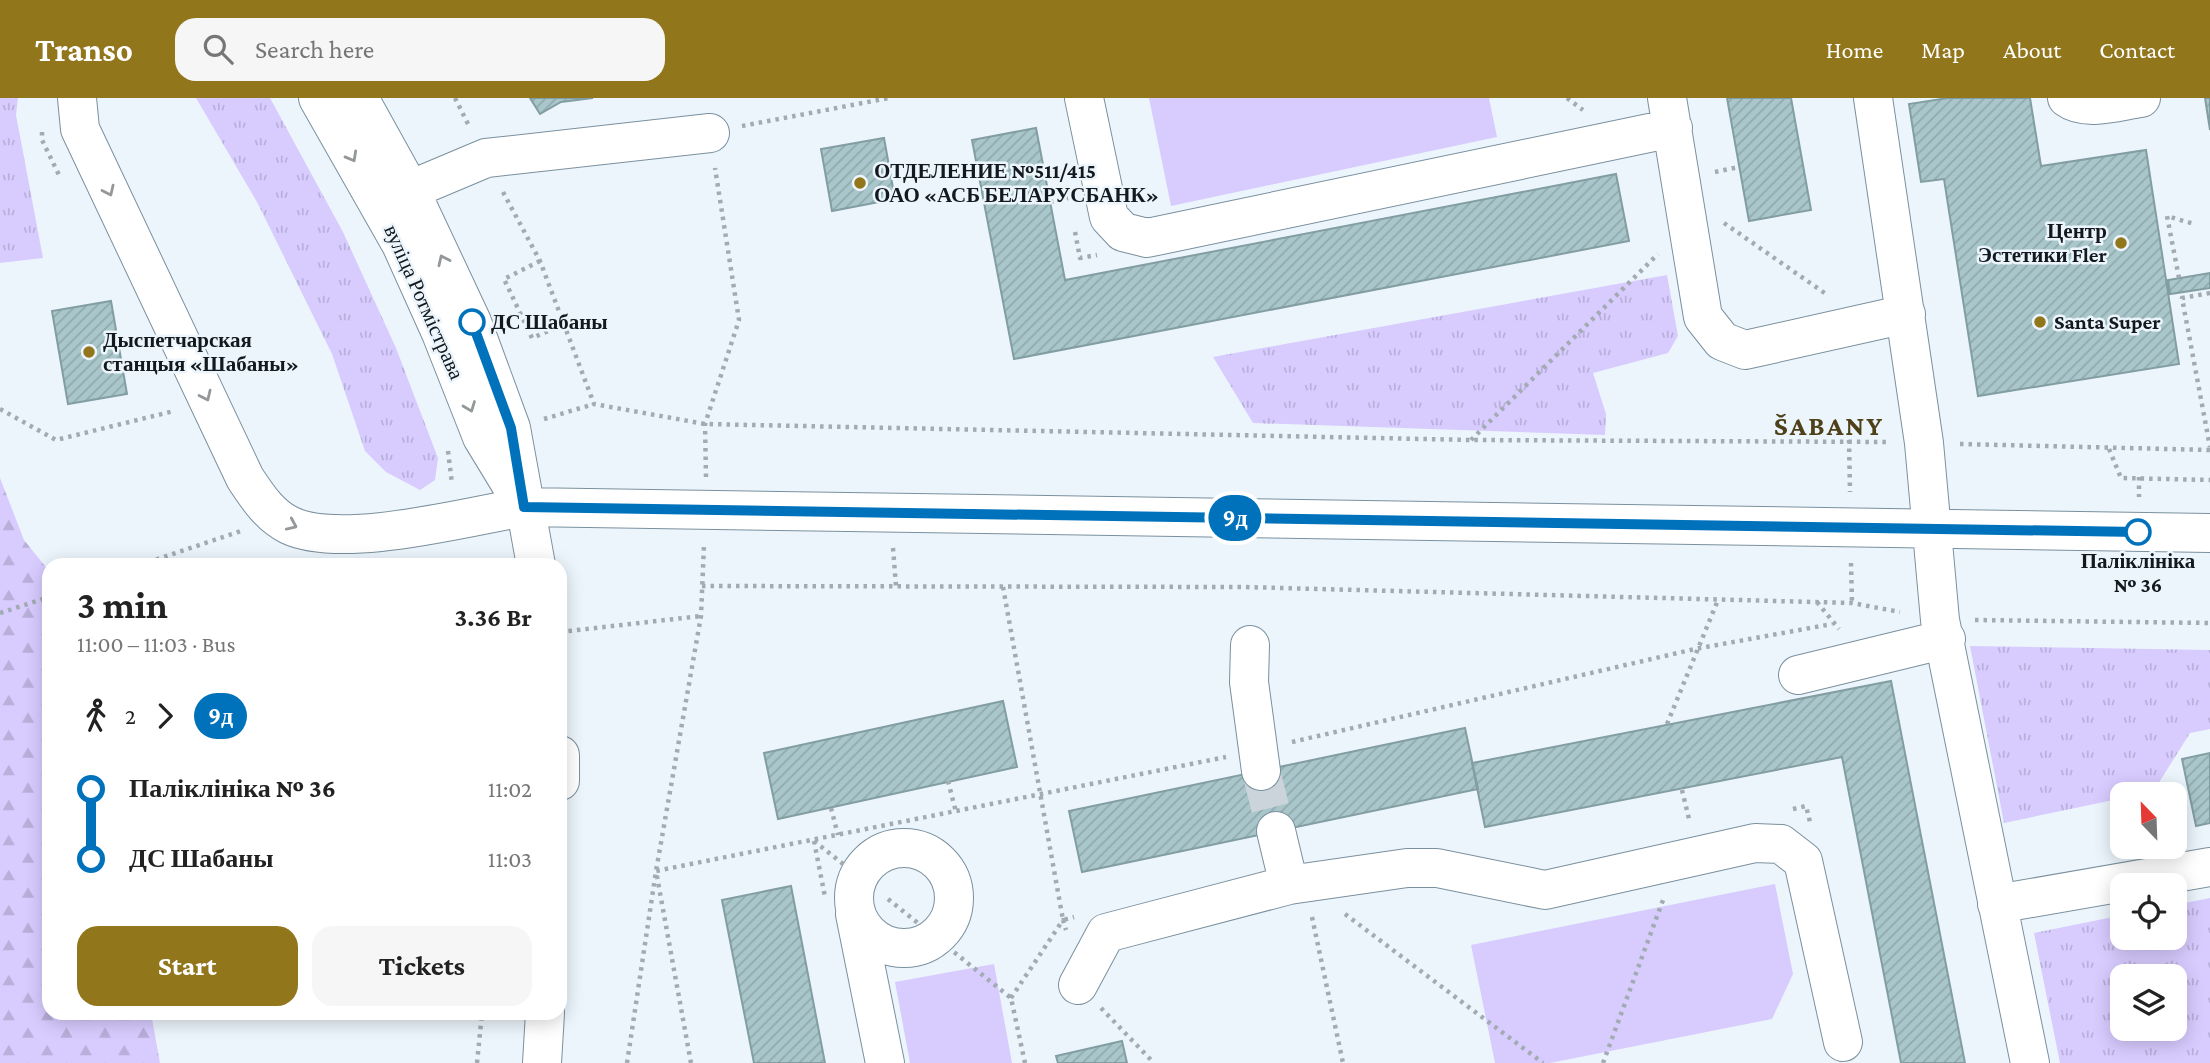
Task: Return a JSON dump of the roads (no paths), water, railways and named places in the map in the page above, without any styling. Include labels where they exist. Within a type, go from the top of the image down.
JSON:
[{"type":"street","points":[[77,98],[80,129],[245,478],[264,507],[288,525],[316,534],[359,534],[524,507],[2210,533]]},
{"type":"street","name":"вуліца Ротмістрава","points":[[318,98],[401,244],[442,332],[482,437],[524,507]]},
{"type":"street","name":"вуліца Ротмістрава","points":[[359,98],[410,190],[472,322],[507,416],[535,558]]},
{"type":"street","points":[[1084,98],[1109,217],[1123,232],[1147,238],[1670,113],[1703,317],[1722,341],[1745,350],[1906,314]]},
{"type":"street","points":[[1873,98],[1924,443],[1943,629],[2030,1063]]},
{"type":"street","points":[[2067,98],[2075,103],[2094,104],[2141,98]]},
{"type":"street","points":[[410,190],[486,158],[709,132]]},
{"type":"street","points":[[1798,675],[1943,629]]},
{"type":"street","points":[[1250,645],[1249,682],[1261,771]]},
{"type":"street","points":[[1276,831],[1297,884]]},
{"type":"street","points":[[1078,985],[1106,933],[1297,884],[1407,868],[1437,868],[1545,890],[1755,843],[1781,844],[1803,861],[1843,1042]]},
{"type":"street","points":[[866,890],[858,920],[867,933],[881,943],[896,948],[912,947],[935,937],[950,918],[954,903],[953,887],[947,872],[936,859],[913,849],[887,850],[872,858],[866,890],[885,1063]]},
{"type":"street","points":[[1997,904],[2210,867]]},
{"type":"street","points":[[542,1063],[545,1020]]},
{"type":"tunnel","points":[[1261,771],[1276,831]]},
{"type":"place","name":"ОТДЕЛЕНИЕ №511/415 ОАО «АСБ БЕЛАРУСБАНК»","points":[[860,183]]},
{"type":"place","name":"Центр Эстетики Fler","points":[[2121,243]]},
{"type":"place","name":"ДС Шабаны","points":[[472,322]]},
{"type":"place","name":"Santa Super","points":[[2040,322]]},
{"type":"place","name":"Дыспетчарская станцыя «Шабаны»","points":[[89,352]]},
{"type":"place","name":"Паліклініка № 36","points":[[2138,532]]},
{"type":"district","name":"ŠABANY","points":[[1829,425]]}]
